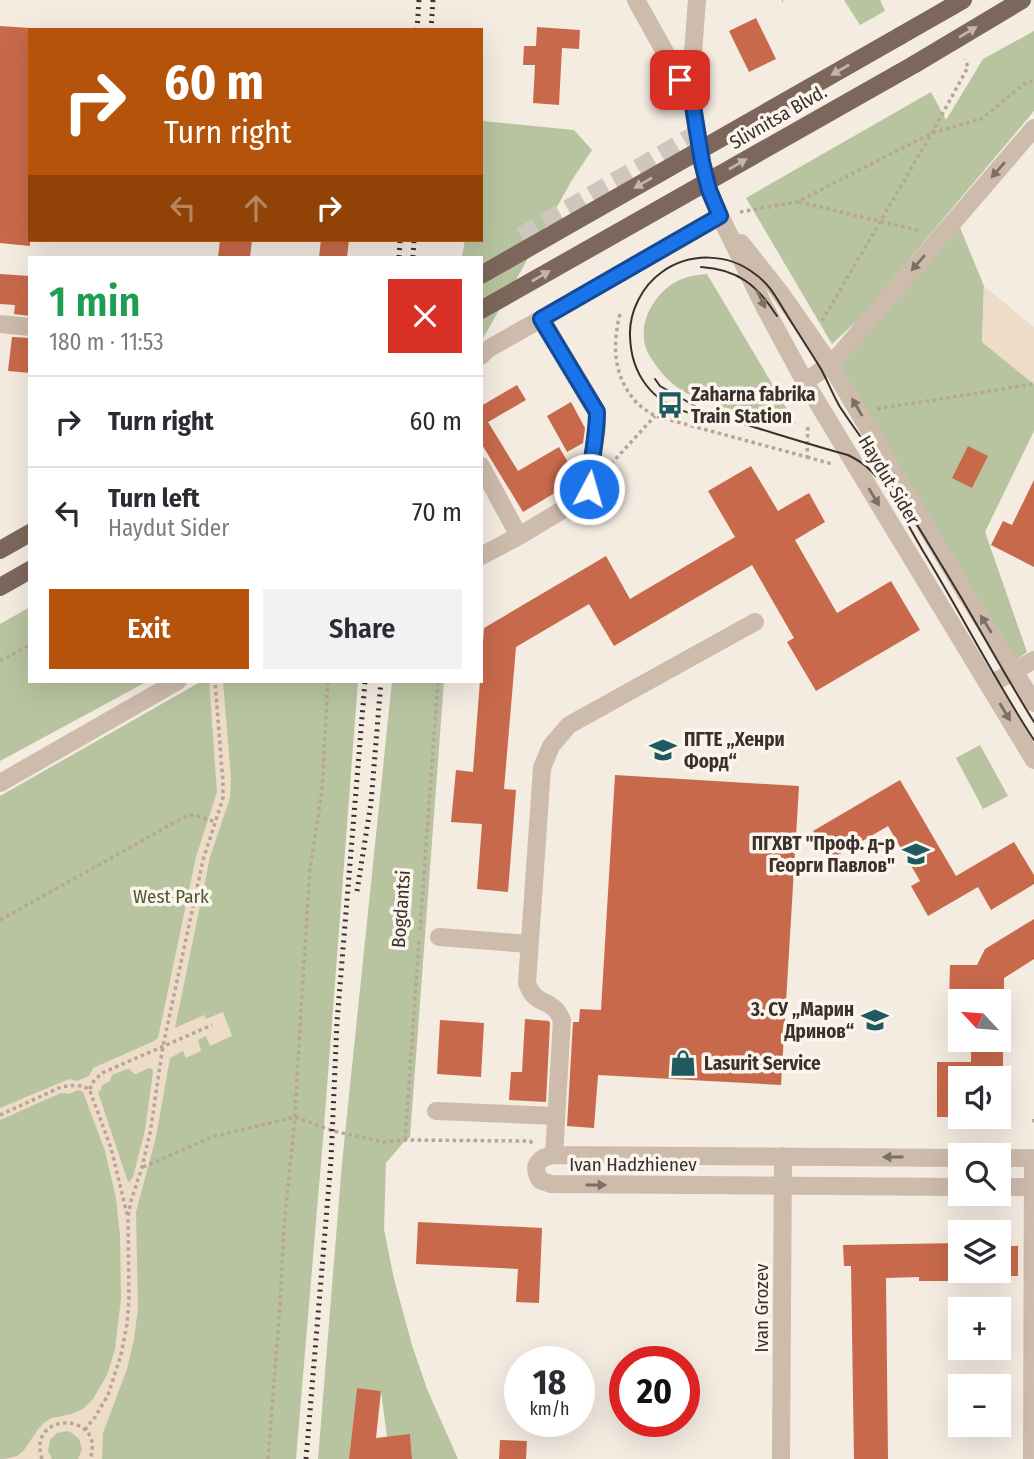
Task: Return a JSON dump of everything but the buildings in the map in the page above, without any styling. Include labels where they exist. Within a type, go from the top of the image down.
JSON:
[{"type":"main road","name":"Slivnitsa Blvd.","points":[[483,274],[963,0]]},
{"type":"main road","name":"Slivnitsa Blvd.","points":[[483,309],[915,64],[1022,0]]},
{"type":"main road","points":[[0,550],[28,534]]},
{"type":"main road","points":[[0,587],[28,571]]},
{"type":"street","points":[[636,0],[692,100]]},
{"type":"street","name":"Haydut Sider","points":[[697,0],[692,100],[696,134],[709,190],[720,216],[805,382],[1034,760]]},
{"type":"street","points":[[805,382],[830,364],[1034,128]]},
{"type":"street","points":[[483,354],[720,216]]},
{"type":"street","name":"Haydut Sider","points":[[720,216],[779,291],[830,364],[1034,703]]},
{"type":"street","points":[[483,555],[583,497],[589,489],[597,412],[541,319]]},
{"type":"street","points":[[0,324],[28,327]]},
{"type":"street","points":[[483,470],[519,536]]},
{"type":"street","points":[[550,1155],[556,1116],[562,1020],[558,1010],[552,1005],[536,999],[527,983],[542,768],[551,746],[569,725],[755,622]]},
{"type":"street","points":[[989,685],[1034,660]]},
{"type":"street","points":[[0,783],[175,683]]},
{"type":"street","points":[[439,937],[529,944]]},
{"type":"street","points":[[436,1111],[556,1116]]},
{"type":"street","name":"Ivan Hadzhienev","points":[[948,1158],[550,1155],[537,1164],[536,1170],[540,1180],[551,1184],[948,1187]]},
{"type":"street","name":"Ivan Grozev","points":[[781,1459],[783,1156]]},
{"type":"street","points":[[1011,1158],[1034,1158],[1032,1459]]},
{"type":"street","points":[[1011,1187],[1034,1187]]},
{"type":"path","points":[[820,326],[968,67],[965,60]]},
{"type":"path","points":[[720,216],[797,202],[932,133],[981,119],[1024,84],[1034,80]]},
{"type":"path","points":[[797,202],[932,233]]},
{"type":"path","points":[[620,314],[615,332],[615,356],[622,380],[637,403],[655,416],[832,464]]},
{"type":"path","points":[[877,409],[1034,384]]},
{"type":"path","points":[[589,489],[655,416]]},
{"type":"path","points":[[807,425],[807,457]]},
{"type":"path","points":[[0,661],[28,646]]},
{"type":"path","points":[[128,1216],[150,1133],[163,1046],[203,860],[223,798],[215,683]]},
{"type":"path","points":[[268,1459],[284,1225],[295,1117],[310,869],[322,790],[328,683]]},
{"type":"path","name":"Bogdantsi","points":[[405,1140],[438,683]]},
{"type":"path","points":[[0,920],[188,815],[216,822]]},
{"type":"path","points":[[85,1430],[107,1395],[121,1356],[129,1299],[128,1216],[124,1193],[90,1090],[91,1084],[102,1073],[212,1025]]},
{"type":"path","points":[[0,1115],[61,1087],[82,1086],[90,1090]]},
{"type":"path","points":[[142,1167],[212,1137],[295,1117],[333,1131],[384,1142],[530,1141],[550,1155]]},
{"type":"path","points":[[42,1459],[42,1437],[47,1430],[62,1422],[70,1422],[85,1430],[93,1446],[90,1459]]},
{"type":"green space","points":[[844,0],[880,0],[885,11],[860,25]]},
{"type":"green space","points":[[1034,31],[1034,111],[860,318],[832,344],[746,198],[931,92],[946,120],[983,59]]},
{"type":"green space","points":[[483,121],[574,130],[592,150],[572,180],[483,338],[483,256],[462,256],[465,242],[483,242]]},
{"type":"green space","points":[[959,225],[984,286],[982,342],[1034,384],[1034,431],[985,532],[1027,652],[1016,660],[838,367]]},
{"type":"green space","points":[[707,274],[796,424],[728,408],[689,395],[658,369],[649,355],[644,342],[644,329],[653,304],[676,282]]},
{"type":"green space","points":[[28,608],[28,683],[144,683],[0,761],[0,624]]},
{"type":"green space","name":"West Park","points":[[198,683],[358,683],[296,1459],[0,1459],[0,796]]},
{"type":"green space","points":[[392,683],[444,683],[410,1137],[386,1163],[384,1229],[412,1345],[427,1389],[458,1459],[412,1459],[410,1435],[387,1437],[381,1391],[357,1388],[349,1459],[318,1459],[342,1163]]},
{"type":"green space","points":[[980,745],[1008,796],[983,809],[956,758]]},
{"type":"shaded area","points":[[984,286],[1034,327],[1034,384],[982,342]]},
{"type":"shaded area","points":[[209,683],[223,683],[231,779],[230,798],[210,857],[175,1028],[204,1015],[206,1019],[223,1012],[232,1036],[210,1046],[206,1036],[198,1040],[201,1051],[186,1058],[183,1051],[170,1058],[156,1137],[136,1212],[138,1309],[134,1339],[127,1369],[103,1433],[102,1459],[78,1459],[82,1449],[79,1439],[67,1431],[57,1433],[50,1440],[48,1451],[52,1459],[4,1459],[17,1456],[24,1450],[45,1422],[83,1409],[93,1399],[107,1375],[115,1349],[121,1299],[120,1235],[116,1198],[105,1151],[83,1092],[78,1090],[69,1094],[61,1093],[0,1120],[0,1108],[69,1079],[77,1081],[89,1076],[93,1068],[158,1038],[196,857],[217,792]],"holes":[[[149,1068],[153,1072],[145,1130],[133,1177],[128,1182],[98,1092],[102,1085],[110,1081],[112,1075],[127,1069],[134,1074]]]},
{"type":"tunnel","points":[[521,236],[696,134]]},
{"type":"tram line","points":[[1034,722],[917,524],[840,407],[821,369],[765,283],[744,267],[721,259],[697,258],[673,265],[662,272],[648,285],[638,300],[630,327],[634,363],[646,385],[665,402],[677,408],[731,420],[848,455],[868,468],[899,509],[1034,740]]},
{"type":"tram line","points":[[701,267],[726,271],[746,281],[777,316]]},
{"type":"tram line","points":[[655,379],[660,386],[695,406]]},
{"type":"railway","points":[[417,28],[419,0]]},
{"type":"railway","points":[[431,28],[433,0]]},
{"type":"railway","points":[[399,256],[400,242]]},
{"type":"railway","points":[[413,256],[414,242]]},
{"type":"railway","points":[[306,1459],[331,1160],[337,1022],[365,683]]},
{"type":"railway","points":[[357,891],[371,803],[381,683]]},
{"type":"place","name":"Zaharna fabrika Train Station","points":[[670,405]]},
{"type":"place","name":"ПГТЕ „Хенри Форд“","points":[[663,750]]},
{"type":"place","name":"ПГХВТ \"Проф. д-р Георги Павлов\"","points":[[916,854]]},
{"type":"place","name":"3. СУ „Марин Дринов“","points":[[875,1020]]},
{"type":"place","name":"Lasurit Service","points":[[683,1063]]},
{"type":"route","points":[[589,489],[597,412],[541,319],[720,216],[709,190],[702,162],[692,100],[680,80]]}]
